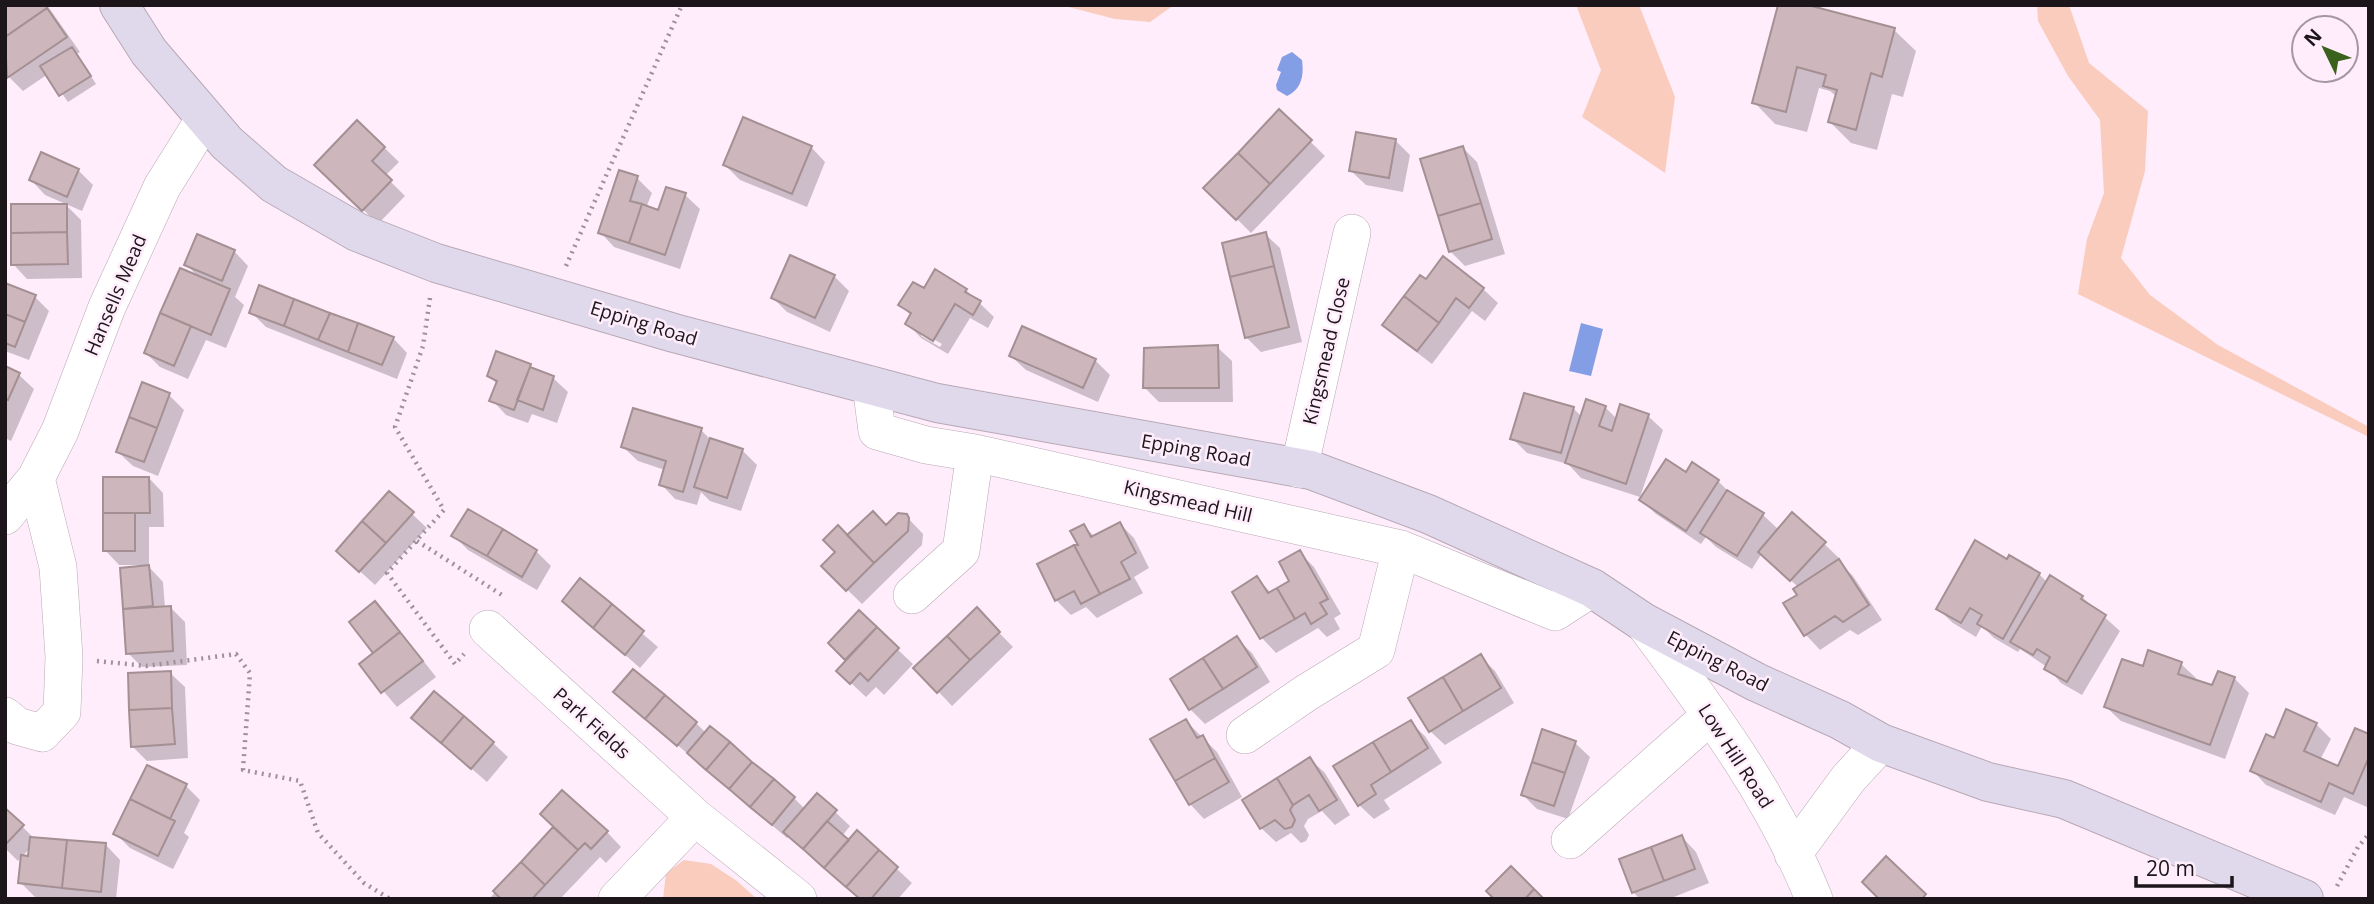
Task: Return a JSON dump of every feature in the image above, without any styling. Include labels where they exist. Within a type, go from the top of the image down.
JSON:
[{"type":"main road","name":"Epping Road","points":[[119,5],[149,52],[227,143],[274,184],[357,232],[436,263],[674,333],[937,403],[1311,470],[1428,514],[1592,588],[1643,622],[1756,682],[1840,720],[1881,743],[1988,782],[2064,799],[2320,894]]},
{"type":"street","name":"Hansells Mead","points":[[5,516],[36,478],[60,432],[107,307],[157,199],[205,118]]},
{"type":"street","name":"Kingsmead Close","points":[[1299,469],[1352,233]]},
{"type":"street","name":"Kingsmead Hill","points":[[871,386],[877,431],[1401,549],[1555,611],[1592,588]]},
{"type":"street","points":[[912,595],[961,551],[975,453]]},
{"type":"street","points":[[5,716],[17,726],[42,733],[62,712],[64,657],[58,567],[36,478]]},
{"type":"street","points":[[1245,735],[1376,650],[1401,549]]},
{"type":"street","name":"Low Hill Road","points":[[1643,622],[1760,787],[1793,854],[1802,895]]},
{"type":"street","name":"Park Fields","points":[[488,629],[695,817],[798,899]]},
{"type":"street","points":[[1570,839],[1711,715]]},
{"type":"street","points":[[1793,854],[1848,779],[1881,743]]},
{"type":"street","points":[[628,895],[695,817]]},
{"type":"path","points":[[553,296],[682,5]]},
{"type":"path","points":[[417,541],[512,602],[455,664],[387,573],[444,510],[395,427],[423,346],[436,263]]},
{"type":"path","points":[[64,657],[146,666],[236,654],[250,673],[243,770],[300,781],[318,832],[364,883],[390,899]]},
{"type":"path","points":[[2320,894],[2369,834]]},
{"type":"shaded area","points":[[1061,5],[1174,5],[1150,22],[1115,19]]},
{"type":"shaded area","points":[[1576,5],[1639,5],[1675,97],[1665,173],[1582,117],[1601,70]]},
{"type":"shaded area","points":[[2037,5],[2069,5],[2089,63],[2148,111],[2145,171],[2121,258],[2150,295],[2218,345],[2369,427],[2369,437],[2078,294],[2087,239],[2104,193],[2100,120],[2068,76],[2038,21]]},
{"type":"shaded area","points":[[684,860],[711,864],[737,881],[757,899],[663,899],[666,873]]},
{"type":"water","points":[[1292,52],[1302,60],[1303,71],[1296,90],[1287,96],[1277,90],[1281,72],[1277,70],[1282,57]]},
{"type":"water","points":[[1581,323],[1603,329],[1591,376],[1569,371]]},
{"type":"building","points":[[5,5],[45,5],[47,8],[5,37]]},
{"type":"building","points":[[1778,5],[1808,5],[1895,28],[1882,77],[1871,73],[1856,130],[1828,122],[1837,90],[1823,86],[1826,75],[1797,67],[1786,112],[1752,103]]},
{"type":"building","points":[[47,8],[67,37],[7,78],[5,37]]},
{"type":"building","points":[[72,47],[91,76],[59,96],[40,66]]},
{"type":"building","points":[[1279,109],[1312,140],[1270,184],[1238,153]]},
{"type":"building","points":[[743,117],[812,146],[792,194],[723,165]]},
{"type":"building","points":[[357,120],[385,147],[372,161],[392,180],[362,211],[314,165]]},
{"type":"building","points":[[1356,132],[1396,139],[1389,178],[1349,171]]},
{"type":"building","points":[[1463,146],[1481,203],[1438,216],[1420,159]]},
{"type":"building","points":[[41,152],[79,169],[67,197],[29,180]]},
{"type":"building","points":[[1238,153],[1270,184],[1236,220],[1203,188]]},
{"type":"building","points":[[619,170],[638,176],[630,201],[642,204],[629,243],[598,233]]},
{"type":"building","points":[[666,187],[686,193],[665,255],[629,243],[642,204],[658,210]]},
{"type":"building","points":[[1481,203],[1492,239],[1449,252],[1438,216]]},
{"type":"building","points":[[11,204],[67,204],[67,232],[11,233]]},
{"type":"building","points":[[67,232],[68,264],[11,265],[11,233]]},
{"type":"building","points":[[1266,232],[1274,266],[1230,277],[1222,243]]},
{"type":"building","points":[[197,234],[235,250],[222,281],[184,265]]},
{"type":"building","points":[[790,255],[835,275],[815,318],[771,298]]},
{"type":"building","points":[[1443,256],[1484,288],[1469,308],[1456,298],[1439,323],[1404,296],[1420,275],[1426,279]]},
{"type":"building","points":[[1274,266],[1289,327],[1245,338],[1230,277]]},
{"type":"building","points":[[180,268],[230,289],[211,335],[160,313]]},
{"type":"building","points":[[935,269],[981,301],[973,315],[955,304],[933,341],[905,324],[911,313],[898,305],[913,282],[924,288]]},
{"type":"building","points":[[5,283],[36,295],[25,322],[5,314]]},
{"type":"building","points":[[259,285],[294,299],[284,326],[249,313]]},
{"type":"building","points":[[1404,296],[1439,323],[1417,351],[1382,325]]},
{"type":"building","points":[[294,299],[330,313],[318,340],[284,326]]},
{"type":"building","points":[[160,313],[191,326],[174,366],[144,353]]},
{"type":"building","points":[[330,313],[358,323],[348,352],[318,340]]},
{"type":"building","points":[[5,314],[25,322],[15,347],[5,343]]},
{"type":"building","points":[[358,323],[394,337],[382,365],[348,352]]},
{"type":"building","points":[[1022,326],[1096,359],[1083,388],[1009,356]]},
{"type":"building","points":[[1218,345],[1219,388],[1143,388],[1144,348]]},
{"type":"building","points":[[496,351],[531,364],[514,410],[489,401],[497,381],[487,376]]},
{"type":"building","points":[[5,366],[20,373],[8,400],[5,398]]},
{"type":"building","points":[[530,367],[554,376],[543,410],[517,400]]},
{"type":"building","points":[[142,382],[170,393],[157,428],[129,417]]},
{"type":"building","points":[[1524,393],[1574,407],[1561,453],[1510,439]]},
{"type":"building","points":[[1586,399],[1606,406],[1599,426],[1612,431],[1620,404],[1649,414],[1626,484],[1565,463]]},
{"type":"building","points":[[633,408],[702,428],[683,492],[659,485],[666,461],[621,447]]},
{"type":"building","points":[[129,417],[157,428],[144,462],[116,452]]},
{"type":"building","points":[[710,438],[743,449],[727,498],[694,487]]},
{"type":"building","points":[[1666,459],[1686,472],[1692,462],[1719,480],[1686,531],[1639,500]]},
{"type":"building","points":[[103,477],[149,477],[150,513],[103,513]]},
{"type":"building","points":[[1727,490],[1764,513],[1737,556],[1700,533]]},
{"type":"building","points":[[389,491],[414,512],[386,543],[362,521]]},
{"type":"building","points":[[468,509],[503,529],[487,556],[451,536]]},
{"type":"building","points":[[873,511],[886,525],[898,513],[907,514],[909,518],[908,531],[874,563],[847,535]]},
{"type":"building","points":[[1792,512],[1826,542],[1790,581],[1758,552]]},
{"type":"building","points":[[103,513],[135,513],[135,551],[103,551]]},
{"type":"building","points":[[362,521],[386,543],[359,572],[336,551]]},
{"type":"building","points":[[1120,522],[1136,553],[1121,562],[1130,579],[1100,594],[1074,545],[1078,545],[1070,531],[1084,524],[1091,537]]},
{"type":"building","points":[[838,525],[874,563],[846,591],[821,566],[835,552],[823,540]]},
{"type":"building","points":[[503,529],[537,550],[522,577],[487,556]]},
{"type":"building","points":[[1975,540],[2007,559],[2009,555],[2040,573],[2003,639],[1977,624],[1982,615],[1970,608],[1961,623],[1936,609]]},
{"type":"building","points":[[1074,545],[1100,594],[1081,604],[1074,591],[1055,601],[1037,564]]},
{"type":"building","points":[[1300,550],[1328,599],[1320,603],[1327,614],[1311,624],[1305,613],[1295,619],[1277,588],[1289,581],[1279,562]]},
{"type":"building","points":[[1839,559],[1869,605],[1843,622],[1835,616],[1804,636],[1783,603],[1797,595],[1793,589]]},
{"type":"building","points":[[149,565],[153,606],[123,609],[120,568]]},
{"type":"building","points":[[2050,575],[2106,615],[2067,682],[2044,669],[2050,657],[2037,649],[2033,655],[2010,642]]},
{"type":"building","points":[[1257,576],[1268,593],[1277,588],[1295,619],[1260,639],[1232,592]]},
{"type":"building","points":[[580,578],[612,604],[593,628],[562,601]]},
{"type":"building","points":[[375,601],[400,632],[373,653],[349,622]]},
{"type":"building","points":[[612,604],[644,631],[625,655],[593,628]]},
{"type":"building","points":[[171,606],[173,651],[126,654],[123,609]]},
{"type":"building","points":[[977,607],[1000,632],[970,660],[947,636]]},
{"type":"building","points":[[859,610],[877,627],[845,660],[828,643]]},
{"type":"building","points":[[877,627],[899,648],[868,681],[860,673],[850,684],[836,671]]},
{"type":"building","points":[[400,632],[423,661],[381,693],[359,664]]},
{"type":"building","points":[[947,636],[970,660],[937,693],[913,668]]},
{"type":"building","points":[[1237,636],[1257,667],[1223,689],[1203,658]]},
{"type":"building","points":[[2148,650],[2182,662],[2178,674],[2212,685],[2218,671],[2235,677],[2210,745],[2104,707],[2122,659],[2143,666]]},
{"type":"building","points":[[1481,654],[1501,688],[1463,711],[1443,677]]},
{"type":"building","points":[[1203,658],[1223,689],[1189,710],[1170,679]]},
{"type":"building","points":[[633,669],[665,695],[645,719],[613,692]]},
{"type":"building","points":[[171,671],[172,708],[129,710],[128,673]]},
{"type":"building","points":[[1443,677],[1463,711],[1429,732],[1408,698]]},
{"type":"building","points":[[434,691],[464,716],[441,743],[411,718]]},
{"type":"building","points":[[665,695],[697,722],[677,746],[645,719]]},
{"type":"building","points":[[172,708],[175,744],[131,747],[129,710]]},
{"type":"building","points":[[2286,709],[2317,723],[2304,751],[2338,766],[2355,728],[2369,734],[2369,757],[2353,794],[2329,783],[2321,802],[2250,771],[2266,734],[2274,738]]},
{"type":"building","points":[[464,716],[494,742],[471,769],[441,743]]},
{"type":"building","points":[[1186,719],[1197,738],[1203,735],[1215,758],[1175,781],[1150,739]]},
{"type":"building","points":[[1411,720],[1428,748],[1391,772],[1373,742]]},
{"type":"building","points":[[710,726],[730,742],[706,770],[687,753]]},
{"type":"building","points":[[1542,729],[1576,741],[1565,773],[1532,762]]},
{"type":"building","points":[[730,742],[752,762],[729,789],[706,770]]},
{"type":"building","points":[[1373,742],[1391,772],[1371,785],[1376,794],[1358,806],[1333,766]]},
{"type":"building","points":[[1310,757],[1337,800],[1319,811],[1309,795],[1293,805],[1277,778]]},
{"type":"building","points":[[1215,758],[1229,782],[1189,805],[1175,781]]},
{"type":"building","points":[[752,762],[774,779],[750,807],[729,789]]},
{"type":"building","points":[[1532,762],[1565,773],[1554,806],[1521,795]]},
{"type":"building","points":[[147,765],[187,784],[170,819],[130,799]]},
{"type":"building","points":[[1277,778],[1293,805],[1290,810],[1295,820],[1292,827],[1285,829],[1275,820],[1260,829],[1242,800]]},
{"type":"building","points":[[774,779],[795,797],[772,825],[750,807]]},
{"type":"building","points":[[562,790],[608,831],[591,849],[585,843],[578,850],[540,814]]},
{"type":"building","points":[[817,793],[837,810],[803,849],[783,832]]},
{"type":"building","points":[[130,799],[175,821],[158,856],[113,834]]},
{"type":"building","points":[[5,808],[24,825],[5,845]]},
{"type":"building","points":[[827,821],[849,840],[824,868],[803,849]]},
{"type":"building","points":[[553,827],[578,850],[545,885],[521,862]]},
{"type":"building","points":[[857,830],[879,850],[846,887],[824,868]]},
{"type":"building","points":[[1682,835],[1695,869],[1664,881],[1651,847]]},
{"type":"building","points":[[30,837],[67,840],[62,888],[18,883],[21,855],[28,856]]},
{"type":"building","points":[[67,840],[106,843],[101,892],[62,888]]},
{"type":"building","points":[[1651,847],[1664,881],[1632,893],[1619,859]]},
{"type":"building","points":[[879,850],[898,867],[871,899],[860,899],[846,887]]},
{"type":"building","points":[[1886,856],[1926,894],[1922,899],[1879,899],[1862,882]]},
{"type":"building","points":[[521,862],[545,885],[532,899],[501,899],[493,891]]},
{"type":"building","points":[[1511,866],[1534,889],[1525,899],[1494,899],[1486,891]]},
{"type":"building","points":[[1534,889],[1544,899],[1525,899]]}]
